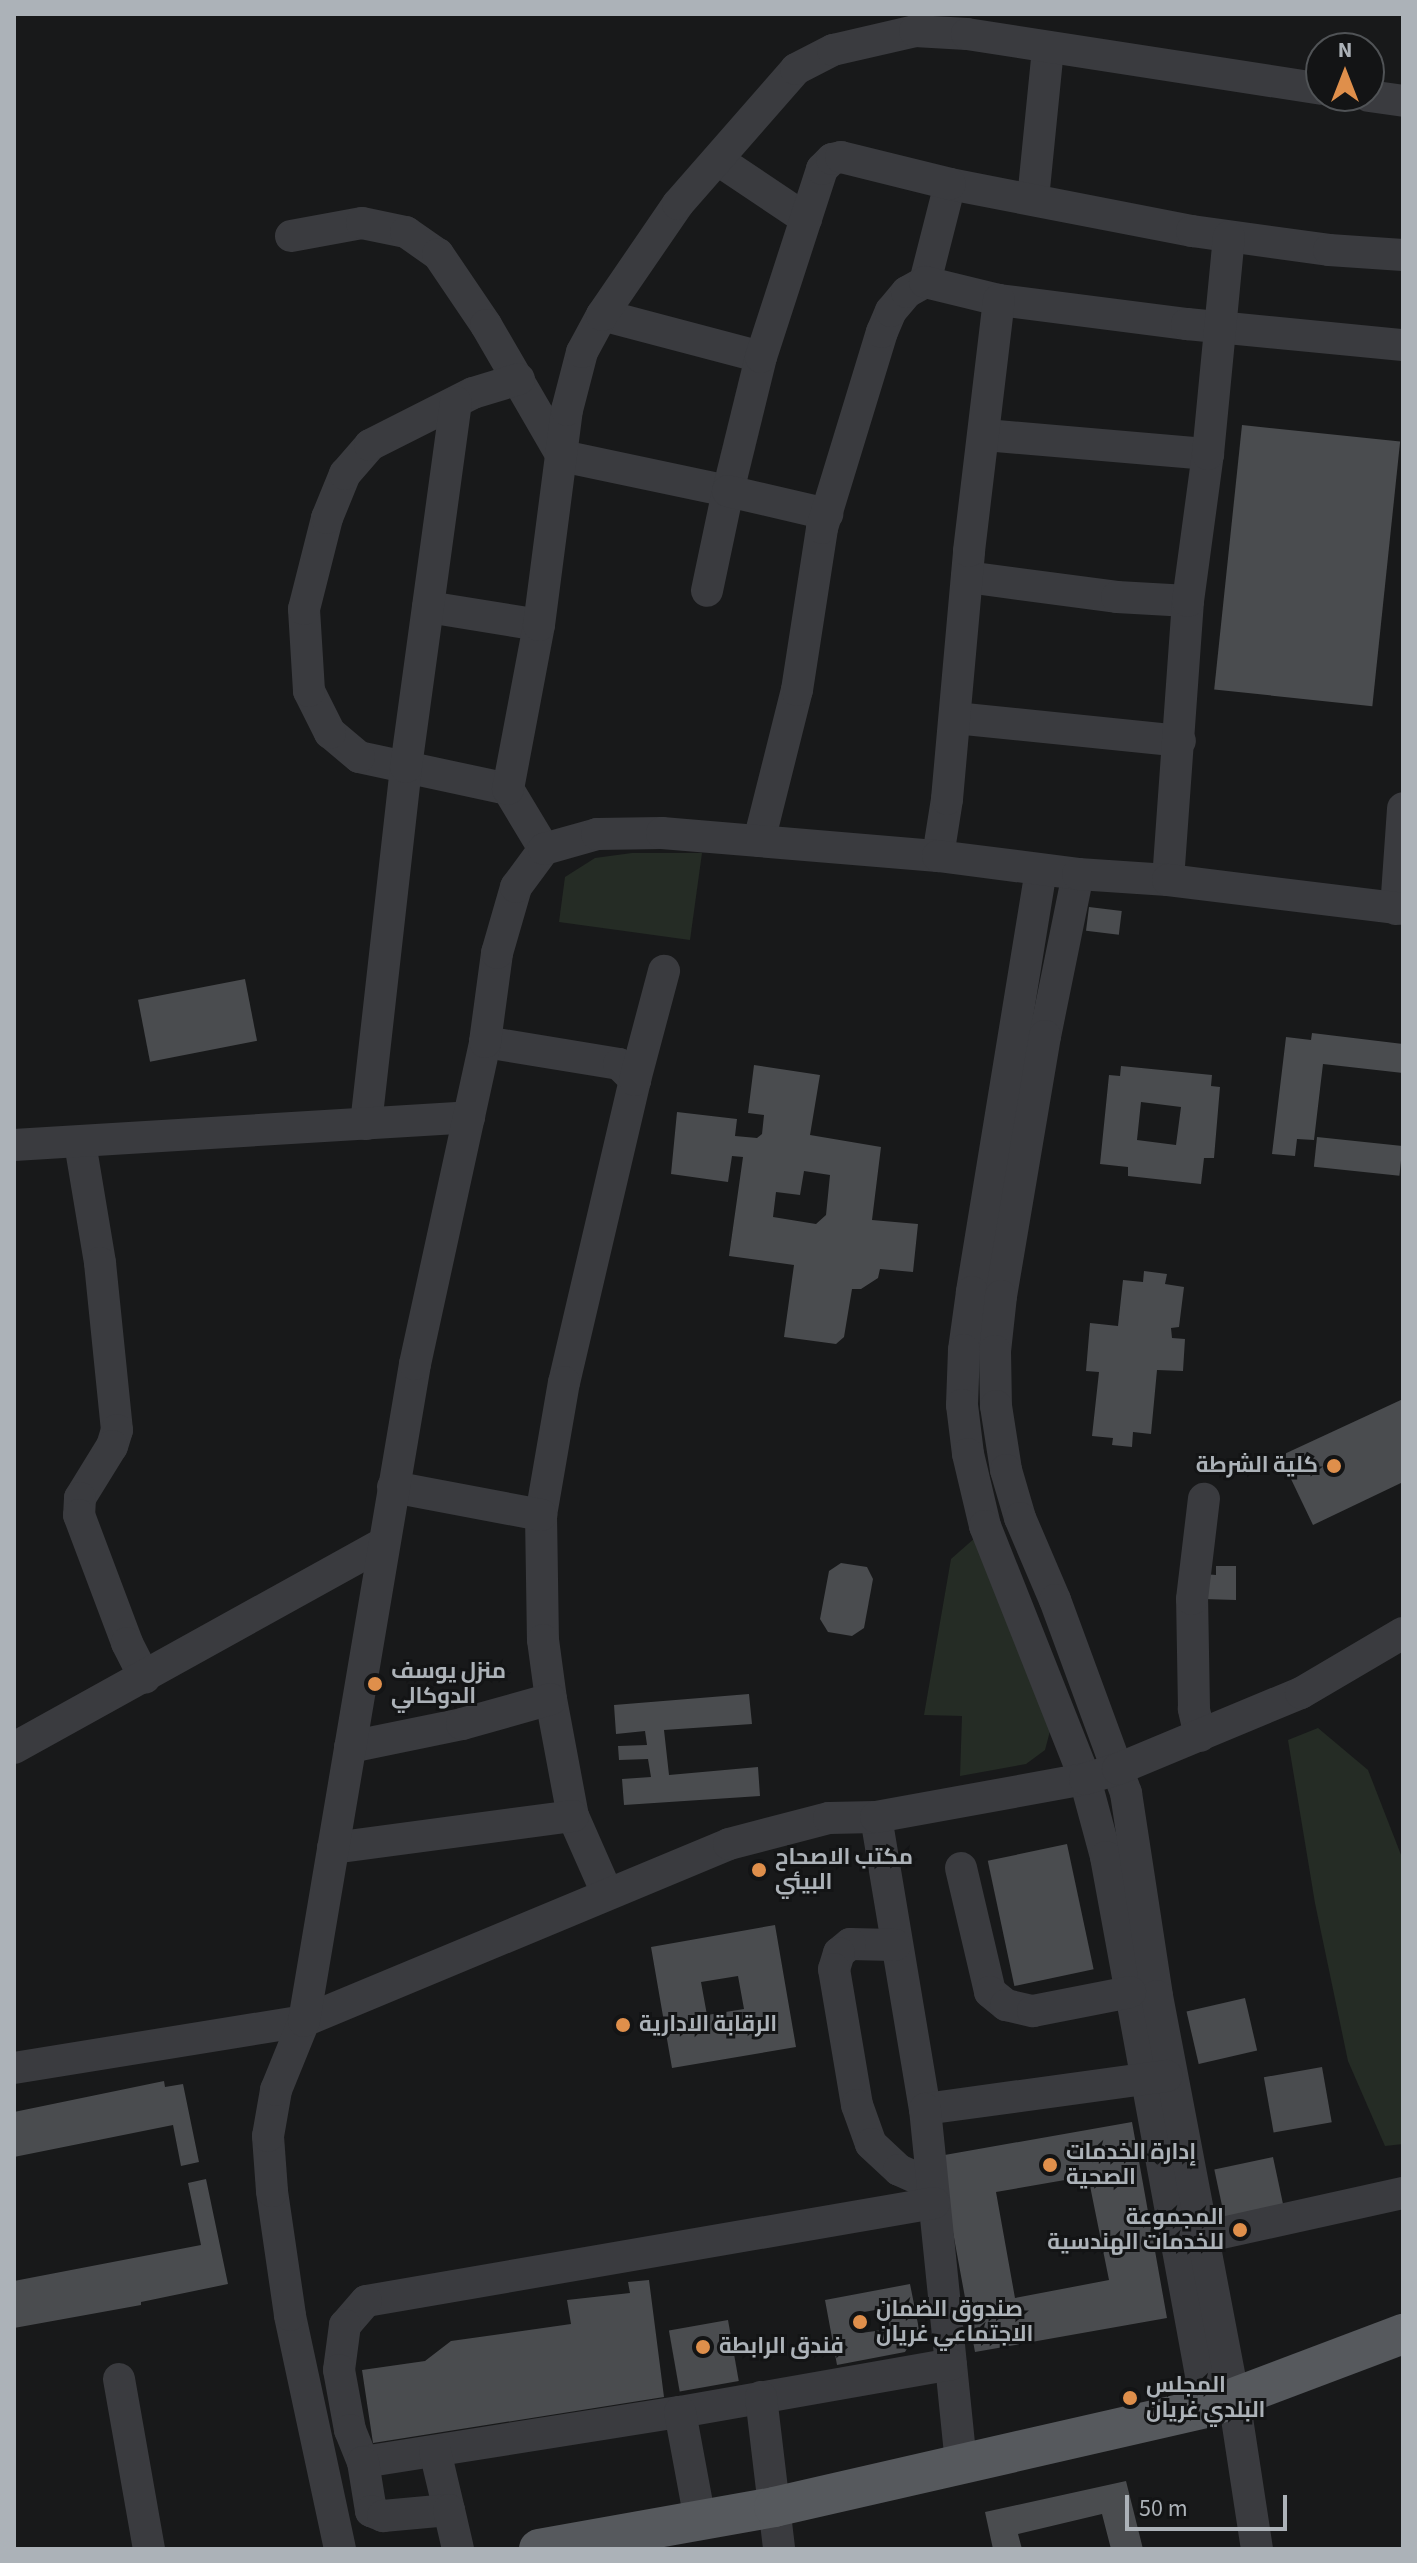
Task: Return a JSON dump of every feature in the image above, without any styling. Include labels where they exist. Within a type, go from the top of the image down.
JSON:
[{"type":"main road","points":[[539,2549],[774,2507],[1220,2404],[1403,2334]]},
{"type":"street","points":[[544,849],[508,789],[539,625],[567,410],[582,352],[602,315],[678,204],[796,69],[833,50],[915,31],[967,34],[1305,87]]},
{"type":"street","points":[[1033,199],[1048,48]]},
{"type":"street","points":[[707,591],[761,357],[822,169],[841,157],[950,184],[1229,237],[1403,255]]},
{"type":"street","points":[[718,160],[806,219]]},
{"type":"street","points":[[925,282],[950,184]]},
{"type":"street","points":[[291,236],[362,223],[406,232],[438,254],[519,379],[562,456],[827,514]]},
{"type":"street","points":[[1168,880],[1188,601],[1208,454],[1229,237]]},
{"type":"street","points":[[759,841],[797,690],[827,514],[882,332],[891,311],[907,292],[925,282],[999,300],[1221,329],[1403,345]]},
{"type":"street","points":[[938,856],[999,300]]},
{"type":"street","points":[[602,315],[761,357]]},
{"type":"street","points":[[508,789],[359,757],[330,733],[309,691],[304,609],[327,518],[345,474],[370,445],[456,402],[519,379]]},
{"type":"street","points":[[366,1124],[406,767],[456,402]]},
{"type":"street","points":[[985,435],[1208,454]]},
{"type":"street","points":[[967,577],[1117,597],[1188,601]]},
{"type":"street","points":[[428,607],[539,625]]},
{"type":"street","points":[[955,718],[1180,741]]},
{"type":"street","points":[[340,2549],[290,2315],[268,2136],[276,2090],[304,2021],[382,1544],[485,1042],[497,953],[516,887],[544,849],[597,834],[662,833],[938,856],[1400,909],[1403,808]]},
{"type":"street","points":[[1041,870],[986,1294],[995,1351],[996,1406],[1006,1470],[1020,1518],[1126,1793],[1152,1968],[1160,2077],[1220,2404],[1257,2549]]},
{"type":"street","points":[[1078,874],[1045,1036],[986,1294],[964,1350],[962,1405],[985,1526],[1085,1779],[1106,1857],[1130,1992],[1160,2077],[1204,2237],[1220,2404]]},
{"type":"street","points":[[607,1893],[573,1816],[551,1699],[543,1640],[541,1515],[564,1382],[635,1080],[664,971]]},
{"type":"street","points":[[485,1042],[619,1064],[635,1080]]},
{"type":"street","points":[[14,1145],[469,1117]]},
{"type":"street","points":[[80,1143],[100,1263],[117,1430],[112,1446],[80,1498],[79,1515],[127,1643],[145,1678]]},
{"type":"street","points":[[393,1487],[541,1515]]},
{"type":"street","points":[[1200,1736],[1194,1709],[1192,1599],[1204,1499]]},
{"type":"street","points":[[14,1748],[382,1544]]},
{"type":"street","points":[[14,2068],[304,2021],[729,1844],[829,1818],[876,1817],[1085,1779],[1118,1769],[1301,1693],[1352,1666],[1403,1633]]},
{"type":"street","points":[[350,1747],[462,1724],[551,1699]]},
{"type":"street","points":[[333,1848],[573,1816]]},
{"type":"street","points":[[876,1817],[895,1945],[925,2109],[961,2463]]},
{"type":"street","points":[[961,1868],[990,1992],[1006,2005],[1033,2011],[1130,1992]]},
{"type":"street","points":[[895,1945],[850,1944],[839,1953],[834,1969],[857,2105],[871,2144],[899,2170],[933,2194]]},
{"type":"street","points":[[925,2109],[1160,2077]]},
{"type":"street","points":[[1204,2237],[1403,2193]]},
{"type":"street","points":[[449,2510],[383,2516],[371,2511],[363,2462],[350,2430],[339,2370],[345,2325],[366,2301],[933,2194]]},
{"type":"street","points":[[363,2462],[680,2412],[951,2364]]},
{"type":"street","points":[[119,2379],[149,2549]]},
{"type":"street","points":[[761,2397],[779,2549]]},
{"type":"street","points":[[680,2412],[700,2520]]},
{"type":"street","points":[[435,2451],[458,2549]]},
{"type":"shaded area","points":[[632,853],[702,853],[690,940],[559,922],[565,877],[595,858]]},
{"type":"shaded area","points":[[976,1537],[1050,1731],[1045,1750],[1026,1764],[960,1776],[962,1716],[924,1715],[951,1559]]},
{"type":"shaded area","points":[[1318,1728],[1368,1770],[1403,1860],[1403,2144],[1385,2146],[1348,2061],[1315,1903],[1288,1740]]},
{"type":"building","points":[[1242,425],[1400,442],[1372,706],[1214,690]]},
{"type":"building","points":[[1089,907],[1122,911],[1119,935],[1086,931]]},
{"type":"building","points":[[245,979],[257,1041],[150,1062],[138,1000]]},
{"type":"building","points":[[1312,1033],[1403,1044],[1403,1073],[1323,1064],[1314,1140],[1297,1139],[1295,1156],[1272,1154],[1286,1037],[1311,1040]]},
{"type":"building","points":[[754,1065],[820,1075],[810,1135],[881,1147],[872,1220],[918,1224],[913,1272],[880,1269],[878,1278],[861,1289],[852,1289],[844,1337],[836,1344],[784,1337],[794,1265],[729,1256],[743,1157],[732,1156],[728,1182],[671,1174],[677,1112],[737,1119],[735,1136],[757,1138],[762,1134],[764,1115],[748,1113]],"holes":[[[804,1171],[830,1175],[826,1215],[816,1224],[773,1217],[776,1192],[800,1195]]]},
{"type":"building","points":[[1121,1066],[1212,1075],[1211,1086],[1220,1087],[1214,1158],[1204,1158],[1201,1184],[1128,1176],[1128,1167],[1100,1164],[1109,1075],[1120,1076]],"holes":[[[1141,1102],[1181,1107],[1176,1145],[1137,1140]]]},
{"type":"building","points":[[1317,1137],[1403,1146],[1399,1176],[1314,1167]]},
{"type":"building","points":[[1144,1271],[1167,1274],[1165,1284],[1184,1287],[1179,1327],[1171,1328],[1172,1338],[1185,1339],[1183,1371],[1157,1370],[1151,1434],[1133,1432],[1132,1447],[1112,1445],[1113,1438],[1092,1436],[1099,1372],[1086,1371],[1090,1323],[1118,1326],[1123,1280],[1143,1282]]},
{"type":"building","points":[[1403,1399],[1403,1482],[1313,1525],[1280,1456]]},
{"type":"building","points":[[841,1563],[867,1567],[873,1579],[864,1628],[852,1636],[828,1632],[820,1619],[829,1571]]},
{"type":"building","points":[[1216,1566],[1236,1566],[1236,1600],[1203,1599],[1203,1574],[1216,1575]]},
{"type":"building","points":[[749,1694],[752,1724],[664,1730],[669,1775],[758,1767],[760,1796],[624,1805],[622,1779],[651,1777],[648,1759],[619,1760],[618,1746],[647,1745],[645,1731],[616,1734],[614,1705]]},
{"type":"building","points":[[1067,1844],[1094,1969],[1014,1986],[988,1861]]},
{"type":"building","points":[[775,1925],[796,2047],[672,2068],[651,1947]],"holes":[[[738,1976],[744,2009],[707,2015],[701,1982]]]},
{"type":"building","points":[[1245,1998],[1257,2051],[1199,2064],[1187,2011]]},
{"type":"building","points":[[1322,2067],[1332,2122],[1274,2132],[1264,2077]]},
{"type":"building","points":[[164,2081],[165,2087],[183,2084],[199,2162],[181,2166],[173,2125],[14,2157],[14,2112]]},
{"type":"building","points":[[1132,2122],[1167,2318],[975,2352],[939,2156]],"holes":[[[1088,2176],[1109,2280],[1015,2298],[996,2192]]]},
{"type":"building","points":[[1273,2157],[1284,2209],[1225,2221],[1214,2169]]},
{"type":"building","points":[[206,2179],[228,2284],[141,2302],[141,2305],[14,2328],[14,2281],[201,2245],[188,2183]]},
{"type":"building","points":[[649,2280],[664,2397],[373,2443],[362,2370],[425,2361],[451,2341],[571,2324],[567,2300],[630,2293],[628,2282]]},
{"type":"building","points":[[910,2284],[919,2329],[905,2352],[837,2365],[825,2300]],"holes":[[[887,2308],[890,2329],[861,2333],[858,2313]]]},
{"type":"building","points":[[728,2320],[739,2381],[680,2391],[669,2330]]},
{"type":"building","points":[[1126,2481],[1143,2549],[1111,2549],[1102,2514],[1018,2534],[1022,2549],[993,2549],[985,2512]]},
{"type":"place","name":"كلية الشرطة","points":[[1334,1466]]},
{"type":"place","name":"منزل يوسف الدوكالي","points":[[375,1684]]},
{"type":"place","name":"مكتب الاصحاح البيئي","points":[[759,1870]]},
{"type":"place","name":"الرقابة الادارية","points":[[623,2025]]},
{"type":"place","name":"إدارة الخدمات الصحية","points":[[1050,2165]]},
{"type":"place","name":"المجموعة للخدمات الهندسية","points":[[1240,2230]]},
{"type":"place","name":"صندوق الضمان الاجتماعي غريان","points":[[860,2322]]},
{"type":"place","name":"فندق الرابطة","points":[[703,2347]]},
{"type":"place","name":"المجلس البلدي غريان","points":[[1130,2398]]}]
